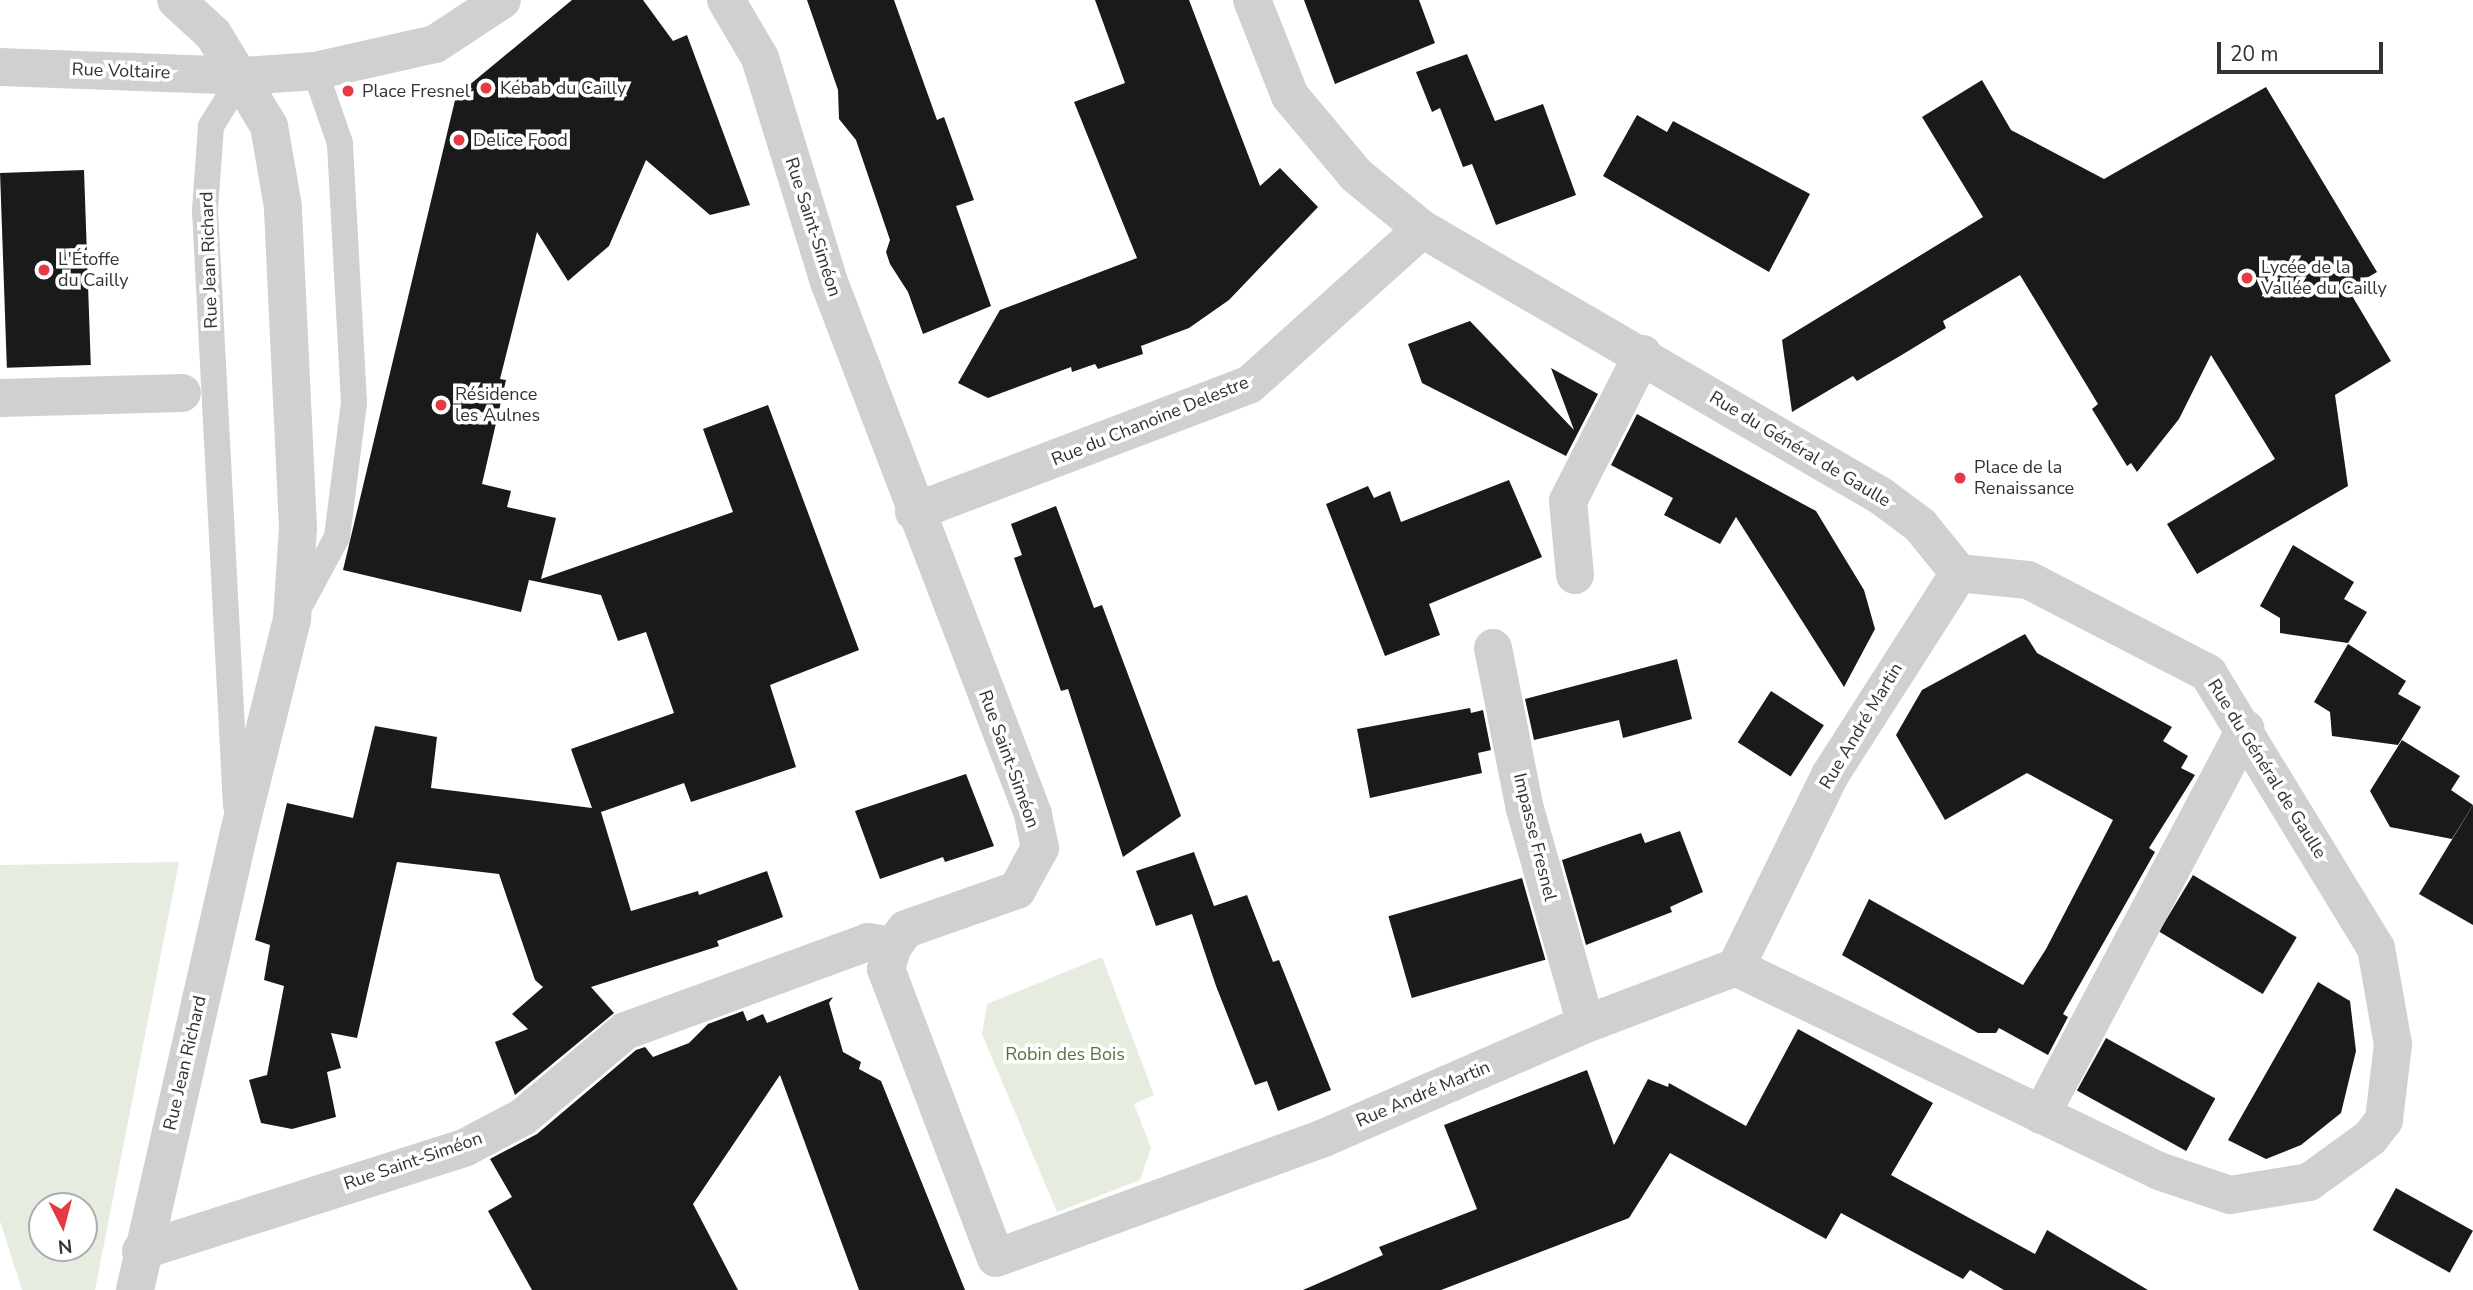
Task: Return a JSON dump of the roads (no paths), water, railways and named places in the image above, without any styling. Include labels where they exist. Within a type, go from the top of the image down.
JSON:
[{"type":"street","points":[[176,0],[213,34],[242,76]]},
{"type":"street","name":"Rue Voltaire","points":[[0,67],[242,76],[315,71],[435,44],[502,0]]},
{"type":"street","name":"Rue Saint-Siméon","points":[[141,1251],[466,1147],[523,1117],[625,1031],[868,942],[893,946],[906,929],[1017,890],[1041,848],[1033,814],[914,512],[829,282],[760,58],[726,0]]},
{"type":"street","name":"Rue du Général de Gaulle","points":[[1252,0],[1290,96],[1356,174],[1422,229],[1643,354],[1881,496],[1920,525],[1959,573],[2028,580],[2208,673],[2245,729],[2376,948],[2393,1044],[2384,1119],[2370,1138],[2309,1182],[2230,1195],[2159,1171],[1736,967]]},
{"type":"street","name":"Rue Jean Richard","points":[[135,1290],[141,1251],[237,836],[292,619],[298,528],[282,207],[269,126],[242,76]]},
{"type":"street","name":"Rue du Chanoine Delestre","points":[[914,512],[1249,385],[1422,229]]},
{"type":"street","points":[[1575,575],[1568,501],[1643,354]]},
{"type":"street","points":[[0,398],[183,393]]},
{"type":"street","name":"Rue André Martin","points":[[893,946],[886,969],[996,1258],[1326,1137],[1586,1024],[1736,967],[1830,775],[1920,627],[1959,573]]},
{"type":"street","name":"Impasse Fresnel","points":[[1493,648],[1525,810],[1586,1024]]},
{"type":"street","points":[[2041,1115],[2245,729]]},
{"type":"lane","name":"Rue Jean Richard","points":[[292,619],[337,537],[354,403],[340,143],[315,71]]},
{"type":"lane","name":"Rue Jean Richard","points":[[237,836],[205,210],[211,126],[242,76]]},
{"type":"place","name":"Kebab du Cailly","points":[[486,88]]},
{"type":"place","name":"Place Fresnel","points":[[348,91]]},
{"type":"place","name":"Delice Food","points":[[459,140]]},
{"type":"place","name":"L'Étoffe du Cailly","points":[[44,270]]},
{"type":"place","name":"Lycée de la Vallée du Cailly","points":[[2247,278]]},
{"type":"place","name":"Résidence les Aulnes","points":[[441,405]]},
{"type":"place","name":"Place de la Renaissance","points":[[1960,478]]},
{"type":"park label","name":"Robin des Bois","points":[[1065,1054]]}]
